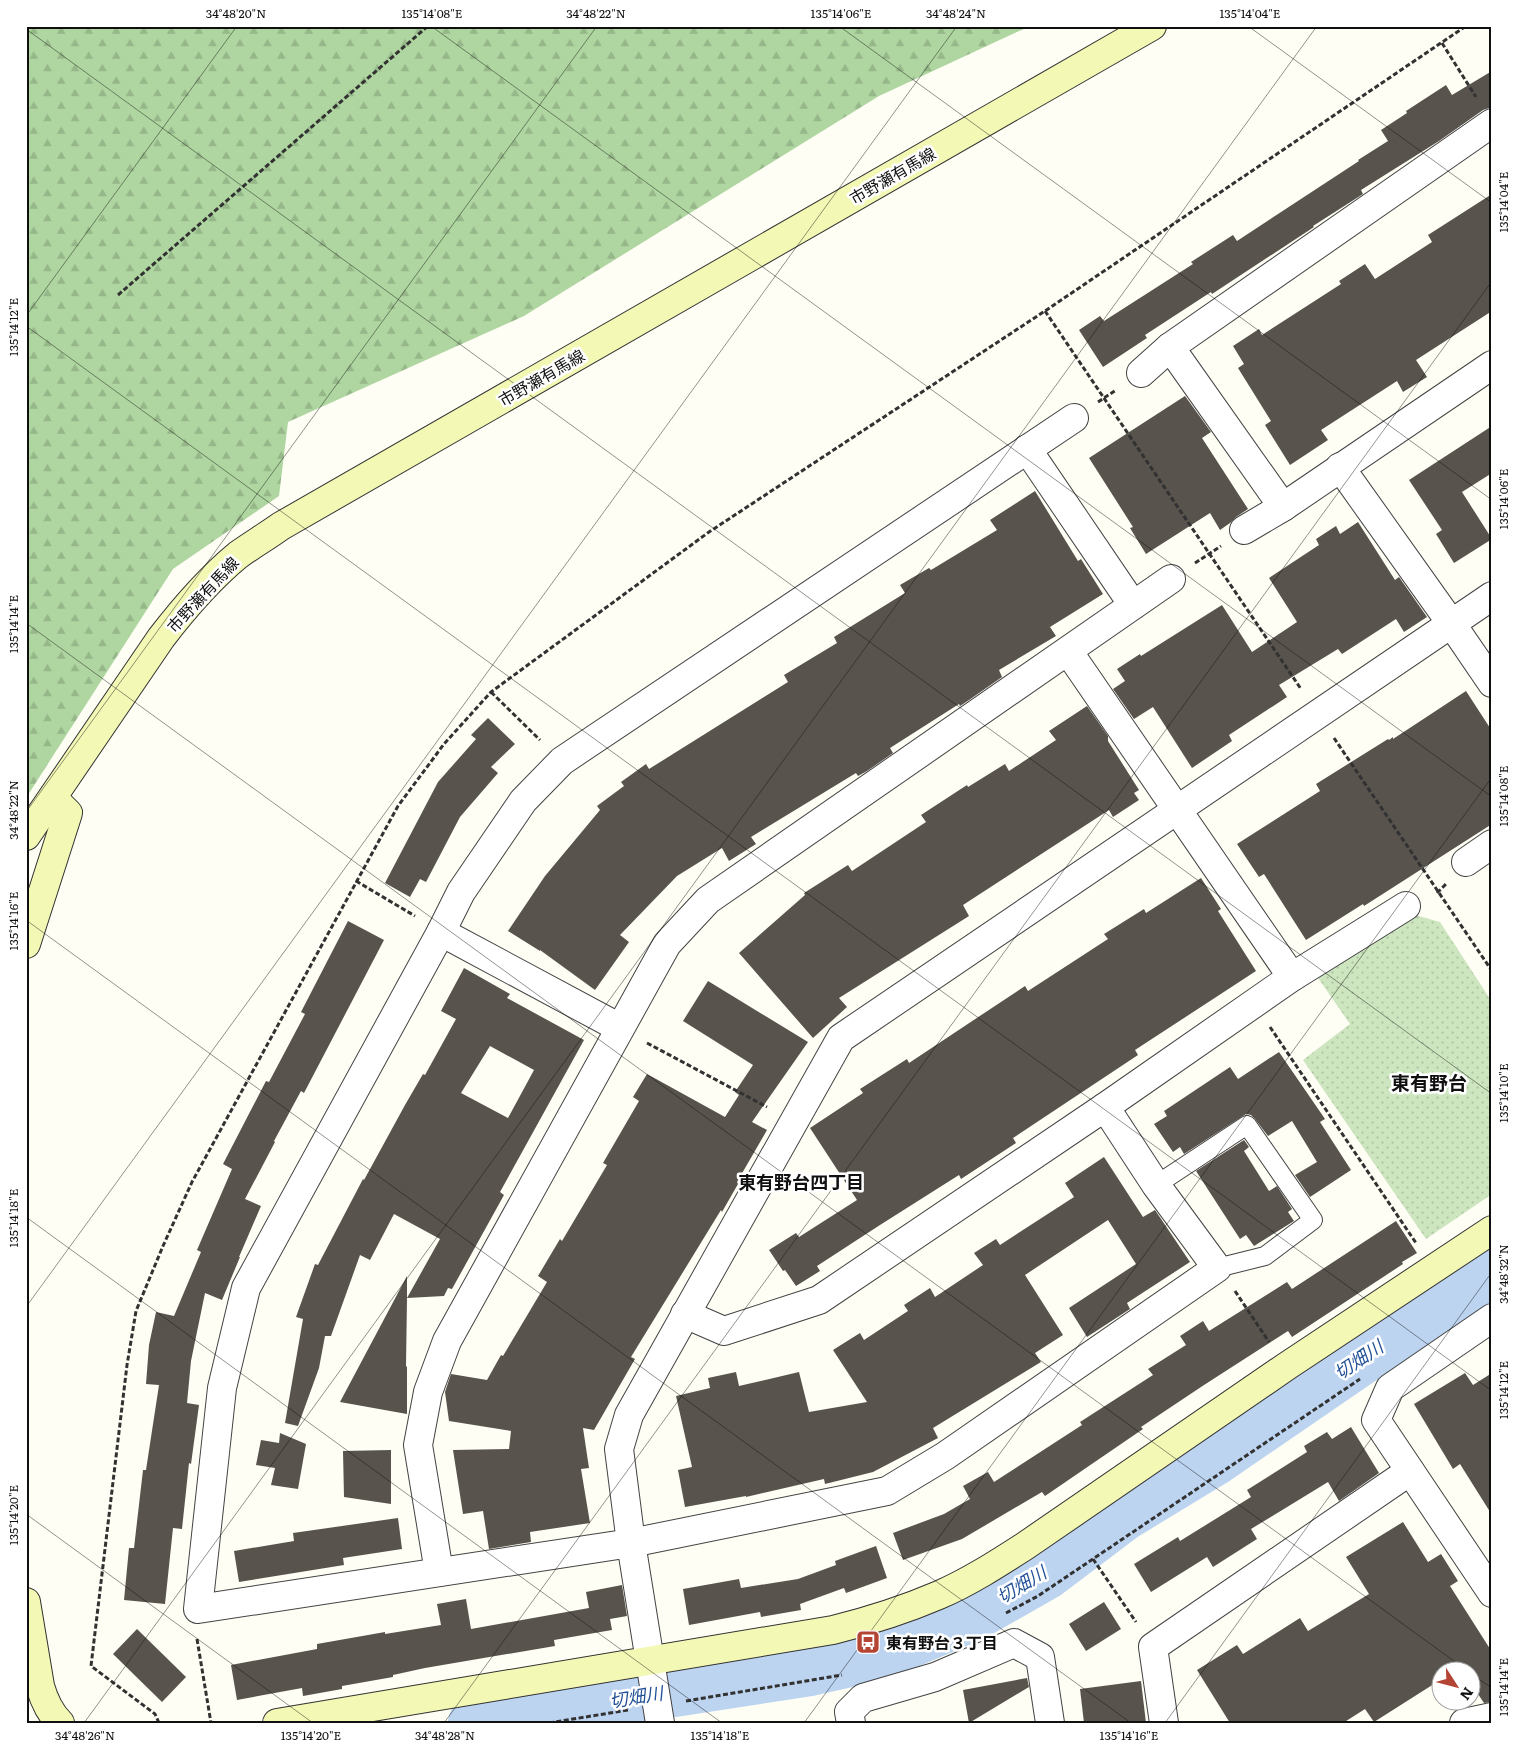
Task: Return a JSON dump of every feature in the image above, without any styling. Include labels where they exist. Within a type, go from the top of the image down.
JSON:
[{"type":"street","name":"市野瀬有馬線","points":[[26,836],[161,638],[184,608],[239,555],[298,516],[1152,26]]},
{"type":"street","points":[[1141,373],[1170,348],[1492,123]]},
{"type":"street","points":[[1170,348],[1283,507]]},
{"type":"street","points":[[1244,530],[1283,507],[1492,365]]},
{"type":"street","points":[[1074,418],[562,761],[523,801],[461,892],[441,932],[246,1288],[222,1388],[198,1608],[630,1544],[887,1491],[945,1456],[1217,1268],[1156,1185],[1105,1107]]},
{"type":"street","points":[[1027,449],[1134,605]]},
{"type":"street","points":[[1340,467],[1492,683]]},
{"type":"street","points":[[439,1572],[418,1445],[428,1392],[447,1340],[667,944],[708,900],[1171,579]]},
{"type":"street","points":[[660,1723],[630,1544],[619,1449],[629,1415],[842,1038],[1492,596]]},
{"type":"street","points":[[1068,651],[1292,977]]},
{"type":"street","points":[[26,944],[68,813],[53,798]]},
{"type":"street","points":[[1466,862],[1492,844]]},
{"type":"street","points":[[686,1314],[724,1331],[819,1300],[1105,1107],[1292,977],[1406,906]]},
{"type":"street","points":[[441,932],[620,1028]]},
{"type":"street","points":[[277,1723],[834,1630],[891,1614],[939,1595],[987,1570],[1025,1546],[1287,1366],[1492,1230]]},
{"type":"street","points":[[1492,1318],[1390,1388],[1376,1420],[1492,1593]]},
{"type":"street","points":[[1164,1723],[1153,1647],[1410,1471]]},
{"type":"street","points":[[26,1602],[42,1692],[51,1712],[60,1723]]},
{"type":"street","points":[[851,1723],[849,1712],[863,1698],[935,1677],[1014,1643],[1040,1657],[1050,1723]]},
{"type":"street","points":[[1464,1723],[1492,1717]]},
{"type":"lane","points":[[1156,1185],[1248,1125],[1313,1220],[1265,1256],[1217,1268]]},
{"type":"path","points":[[118,295],[428,26]]},
{"type":"path","points":[[159,1723],[155,1714],[92,1666],[126,1375],[136,1312],[162,1246],[192,1182],[398,806],[444,744],[491,692],[709,532],[1045,311],[1466,26]]},
{"type":"path","points":[[1442,43],[1477,98]]},
{"type":"path","points":[[1045,311],[1492,971]]},
{"type":"path","points":[[1074,418],[1141,373]]},
{"type":"path","points":[[1171,579],[1244,530]]},
{"type":"path","points":[[491,692],[562,761]]},
{"type":"path","points":[[1406,906],[1439,892],[1466,862]]},
{"type":"path","points":[[356,881],[441,932]]},
{"type":"path","points":[[1255,1003],[1434,1269]]},
{"type":"path","points":[[620,1028],[794,1122]]},
{"type":"path","points":[[1217,1268],[1287,1366]]},
{"type":"path","points":[[1093,1559],[1153,1647]]},
{"type":"path","points":[[198,1608],[195,1623],[211,1723]]},
{"type":"green space","points":[[26,26],[1030,26],[879,96],[524,316],[288,422],[279,496],[173,569],[26,798]]},
{"type":"green space","points":[[1408,913],[1440,922],[1492,1002],[1492,1194],[1426,1239],[1303,1060],[1350,1024],[1318,978]]},
{"type":"building","points":[[1492,71],[1492,107],[1483,110],[1439,141],[1361,190],[1363,194],[1212,294],[1211,292],[1145,335],[1147,338],[1103,367],[1079,330],[1100,316],[1104,321],[1193,264],[1191,262],[1233,235],[1237,241],[1359,161],[1388,141],[1381,130],[1446,85],[1452,95]]},
{"type":"building","points":[[1492,194],[1492,311],[1416,360],[1427,377],[1403,392],[1397,381],[1321,430],[1328,440],[1290,465],[1265,425],[1271,421],[1238,368],[1244,364],[1233,346],[1259,329],[1262,335],[1341,284],[1339,281],[1365,264],[1375,279],[1432,242],[1428,235]]},
{"type":"building","points":[[1185,396],[1211,432],[1202,438],[1248,509],[1220,530],[1210,513],[1146,554],[1130,528],[1133,527],[1089,458]]},
{"type":"building","points":[[1492,426],[1492,473],[1462,492],[1492,539],[1454,563],[1436,534],[1442,530],[1409,480]]},
{"type":"building","points":[[1035,491],[1078,561],[1081,559],[1103,594],[1050,627],[1056,636],[999,670],[1002,677],[960,706],[959,704],[890,748],[893,753],[867,771],[858,776],[856,773],[751,837],[756,844],[729,861],[722,848],[677,876],[620,935],[629,942],[595,990],[540,950],[508,931],[545,876],[600,810],[597,806],[624,786],[621,782],[646,764],[649,769],[788,682],[784,675],[837,643],[834,637],[905,593],[900,585],[929,568],[931,570],[997,530],[990,520]]},
{"type":"building","points":[[1358,522],[1395,580],[1399,577],[1427,617],[1404,632],[1396,619],[1342,654],[1338,649],[1279,685],[1287,697],[1229,735],[1232,741],[1192,768],[1153,707],[1134,719],[1113,689],[1125,681],[1117,669],[1222,605],[1252,652],[1297,622],[1269,578],[1319,545],[1316,539],[1336,526],[1340,534]]},
{"type":"building","points":[[1466,691],[1492,731],[1492,824],[1364,906],[1363,904],[1306,940],[1264,874],[1259,877],[1237,844],[1320,791],[1316,784],[1388,739],[1393,737],[1393,739]]},
{"type":"building","points":[[1087,706],[1108,736],[1108,741],[1139,790],[1134,793],[1139,800],[1113,817],[1109,810],[963,905],[969,916],[839,998],[847,1007],[813,1038],[739,953],[805,895],[804,893],[848,865],[852,871],[926,822],[921,815],[967,785],[968,787],[1005,764],[1009,771],[1056,740],[1049,731]]},
{"type":"building","points":[[488,718],[515,744],[491,767],[498,773],[460,817],[426,882],[420,879],[410,897],[385,883],[438,782],[476,739],[471,735]]},
{"type":"building","points":[[1201,878],[1221,909],[1218,911],[1256,971],[1135,1050],[1138,1055],[1013,1138],[1016,1143],[961,1179],[959,1175],[880,1225],[817,1266],[820,1271],[796,1286],[769,1250],[796,1233],[799,1237],[857,1200],[810,1128],[863,1093],[860,1089],[907,1059],[909,1063],[1025,986],[1028,991],[1108,939],[1104,934],[1144,909],[1146,913]]},
{"type":"building","points":[[348,921],[384,940],[304,1093],[301,1091],[274,1141],[245,1199],[261,1206],[222,1300],[205,1293],[191,1361],[187,1403],[199,1405],[191,1464],[189,1463],[182,1529],[173,1528],[165,1604],[124,1600],[129,1548],[134,1548],[143,1470],[146,1470],[159,1385],[146,1384],[149,1345],[156,1312],[174,1316],[201,1252],[197,1250],[232,1169],[223,1164],[266,1081],[269,1082],[305,1014],[301,1012]]},
{"type":"building","points":[[464,968],[510,994],[507,998],[584,1040],[500,1192],[504,1195],[452,1289],[448,1288],[444,1296],[407,1298],[440,1239],[394,1214],[370,1260],[360,1255],[331,1336],[325,1336],[319,1368],[298,1426],[285,1423],[303,1319],[296,1317],[315,1264],[318,1265],[363,1179],[456,1019],[441,1011]],"holes":[[[490,1046],[534,1070],[508,1118],[461,1093]]]},
{"type":"building","points":[[708,981],[808,1042],[752,1122],[767,1130],[722,1212],[721,1210],[631,1357],[635,1359],[594,1430],[583,1428],[589,1468],[581,1469],[590,1523],[530,1532],[531,1542],[489,1549],[483,1511],[463,1514],[453,1450],[509,1449],[511,1431],[449,1421],[445,1392],[451,1374],[487,1380],[501,1355],[503,1356],[547,1282],[538,1276],[560,1239],[562,1241],[607,1165],[603,1163],[639,1101],[633,1097],[647,1074],[725,1117],[739,1095],[735,1092],[753,1065],[683,1021]]},
{"type":"building","points":[[1279,1052],[1325,1119],[1320,1122],[1351,1170],[1310,1197],[1295,1175],[1317,1162],[1292,1121],[1268,1136],[1251,1115],[1246,1114],[1184,1154],[1180,1147],[1173,1152],[1154,1124],[1167,1116],[1164,1111],[1230,1067],[1238,1079]]},
{"type":"building","points":[[1244,1140],[1249,1147],[1244,1151],[1269,1191],[1277,1186],[1292,1209],[1288,1212],[1294,1221],[1254,1246],[1246,1235],[1240,1239],[1196,1171]]},
{"type":"building","points":[[1104,1157],[1143,1217],[1155,1210],[1190,1262],[1127,1303],[1130,1309],[1087,1337],[1069,1308],[1136,1264],[1108,1220],[1025,1275],[1063,1335],[1035,1353],[1041,1362],[933,1428],[938,1438],[873,1472],[825,1484],[824,1479],[746,1497],[685,1507],[678,1470],[692,1467],[676,1396],[710,1388],[708,1378],[736,1372],[739,1386],[799,1372],[809,1412],[867,1402],[833,1350],[860,1333],[864,1340],[908,1311],[904,1305],[930,1288],[935,1297],[983,1265],[974,1253],[996,1239],[1000,1245],[1074,1197],[1065,1183]]},
{"type":"building","points":[[1396,1221],[1417,1253],[1402,1262],[1403,1264],[1292,1337],[1288,1331],[1204,1385],[1141,1427],[1143,1429],[1045,1496],[1042,1492],[962,1539],[903,1560],[893,1533],[944,1514],[970,1499],[963,1486],[988,1472],[994,1482],[1082,1425],[1080,1422],[1153,1375],[1148,1369],[1186,1345],[1180,1336],[1203,1321],[1209,1331],[1287,1282],[1292,1289]]},
{"type":"building","points":[[407,1276],[407,1414],[340,1402]]},
{"type":"building","points":[[1465,1373],[1473,1385],[1492,1373],[1492,1515],[1460,1464],[1453,1469],[1414,1404]]},
{"type":"building","points":[[1351,1427],[1379,1473],[1339,1501],[1328,1482],[1251,1529],[1257,1539],[1213,1567],[1207,1557],[1151,1592],[1134,1564],[1178,1537],[1180,1541],[1251,1497],[1247,1490],[1307,1452],[1304,1446],[1327,1432],[1332,1439]]},
{"type":"building","points":[[280,1433],[306,1444],[298,1489],[271,1485],[275,1468],[256,1465],[261,1440],[279,1443]]},
{"type":"building","points":[[391,1450],[391,1504],[344,1497],[343,1451]]},
{"type":"building","points":[[398,1518],[402,1549],[343,1558],[344,1565],[239,1582],[234,1551],[294,1541],[293,1533]]},
{"type":"building","points":[[1403,1522],[1428,1562],[1441,1554],[1458,1581],[1450,1586],[1492,1652],[1492,1702],[1484,1703],[1480,1697],[1480,1662],[1430,1662],[1430,1686],[1374,1722],[1365,1709],[1343,1723],[1230,1723],[1197,1670],[1237,1645],[1243,1654],[1300,1618],[1308,1631],[1369,1594],[1346,1557]]},
{"type":"building","points":[[876,1546],[887,1578],[846,1593],[844,1588],[800,1604],[801,1610],[761,1617],[760,1612],[689,1625],[683,1589],[739,1579],[741,1588],[798,1579],[836,1565],[835,1561]]},
{"type":"building","points":[[622,1585],[627,1616],[610,1619],[612,1630],[554,1640],[555,1646],[425,1668],[393,1675],[393,1677],[342,1686],[342,1689],[303,1696],[302,1688],[237,1700],[231,1665],[317,1649],[317,1644],[385,1632],[385,1634],[441,1625],[437,1604],[466,1599],[471,1629],[589,1608],[586,1592]]},
{"type":"building","points":[[1104,1602],[1121,1629],[1086,1651],[1069,1624]]},
{"type":"building","points":[[137,1629],[186,1677],[162,1702],[113,1654]]},
{"type":"building","points":[[1027,1678],[1029,1687],[969,1723],[963,1690]]},
{"type":"building","points":[[1141,1681],[1146,1723],[1084,1723],[1080,1689]]},
{"type":"waterway","name":"切畑川","points":[[476,1723],[589,1702],[810,1668],[881,1652],[973,1613],[1045,1572],[1123,1513],[1215,1457],[1492,1267]]},
{"type":"place","name":"東有野台３丁目","points":[[868,1642]]},
{"type":"district","name":"東有野台","points":[[1429,1082]]},
{"type":"district","name":"東有野台四丁目","points":[[801,1181]]}]
